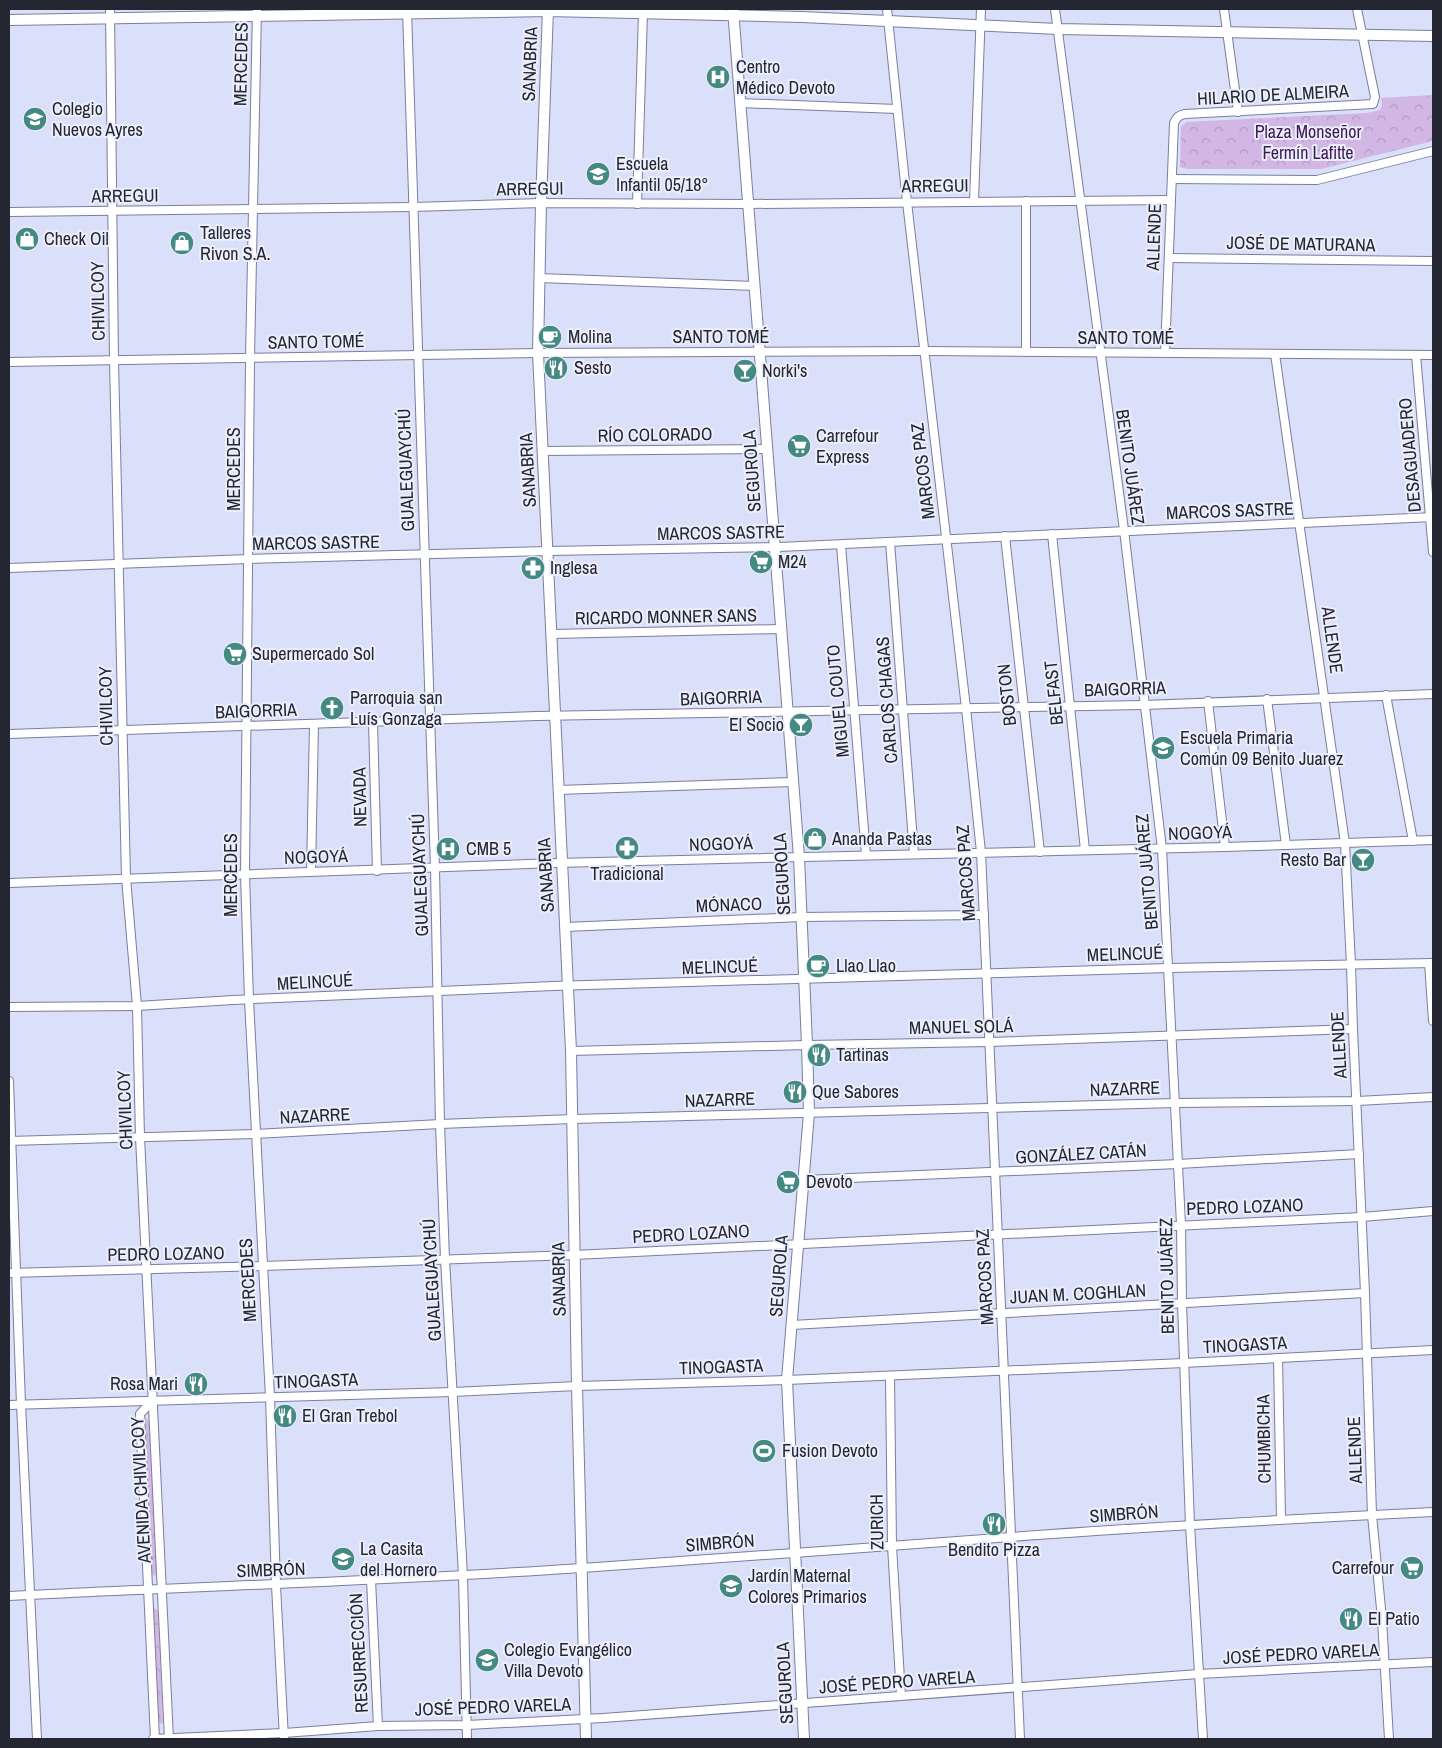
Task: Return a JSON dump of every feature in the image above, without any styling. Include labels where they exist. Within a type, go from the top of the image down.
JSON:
[{"type":"street","name":"MARCOS PAZ","points":[[887,9],[907,202],[981,852],[1020,1739]]},
{"type":"street","points":[[974,201],[981,9]]},
{"type":"street","name":"BENITO JUÁREZ","points":[[1055,9],[1124,530],[1162,849],[1182,1224],[1182,1303],[1190,1525],[1203,1739]]},
{"type":"street","points":[[1224,9],[1238,112]]},
{"type":"street","points":[[1357,9],[1362,35]]},
{"type":"street","points":[[9,20],[110,14],[548,10],[643,13],[802,13],[889,21],[1058,29],[1433,36]]},
{"type":"street","name":"SANABRIA","points":[[548,10],[540,203],[538,353],[571,1052],[586,1739]]},
{"type":"street","name":"GUALEGUAYCHÚ","points":[[407,11],[435,868],[440,1124],[445,1259],[463,1575],[467,1739]]},
{"type":"street","name":"MERCEDES","points":[[257,12],[250,359],[248,726],[245,874],[255,1134],[270,1398],[276,1585],[284,1736]]},
{"type":"street","points":[[637,204],[643,13]]},
{"type":"street","name":"SEGUROLA","points":[[733,13],[786,711],[799,857],[807,1045],[808,1113],[787,1380],[804,1739]]},
{"type":"street","name":"CHIVILCOY","points":[[110,14],[121,731],[126,878],[137,1006],[140,1137],[152,1401]]},
{"type":"street","name":"HILARIO DE ALMEIRA","points":[[1174,123],[1178,117],[1185,114],[1370,105],[1375,101],[1362,35]]},
{"type":"street","points":[[740,102],[898,109]]},
{"type":"street","name":"ALLENDE","points":[[1164,353],[1174,123]]},
{"type":"street","points":[[1172,178],[1317,180],[1433,151]]},
{"type":"street","name":"ARREGUI","points":[[9,212],[414,207],[540,203],[749,204],[1171,200]]},
{"type":"street","points":[[1026,201],[1026,352]]},
{"type":"street","name":"JOSÉ DE MATURANA","points":[[1169,258],[1433,261]]},
{"type":"street","points":[[539,278],[755,286]]},
{"type":"street","name":"SANTO TOMÉ","points":[[9,362],[538,353],[924,351],[1433,355]]},
{"type":"street","name":"ALLENDE","points":[[1275,354],[1345,843],[1352,965],[1372,1515],[1385,1666],[1389,1739]]},
{"type":"street","name":"DESAGUADERO","points":[[1416,355],[1432,517],[1433,552]]},
{"type":"street","name":"RÍO COLORADO","points":[[543,451],[767,449]]},
{"type":"street","name":"MARCOS SASTRE","points":[[9,568],[548,551],[774,548],[1124,530],[1432,517]]},
{"type":"street","name":"BELFAST","points":[[1052,534],[1085,850]]},
{"type":"street","name":"BOSTON","points":[[1006,536],[1040,852]]},
{"type":"street","name":"CARLOS CHAGAS","points":[[890,542],[914,854]]},
{"type":"street","name":"MIGUEL COUTO","points":[[841,545],[866,855]]},
{"type":"street","name":"RICARDO MONNER SANS","points":[[552,634],[780,629]]},
{"type":"street","name":"BAIGORRIA","points":[[9,734],[555,716],[1070,706],[1433,694]]},
{"type":"street","points":[[1386,695],[1413,841]]},
{"type":"street","points":[[1267,699],[1286,845]]},
{"type":"street","points":[[1208,701],[1225,847]]},
{"type":"street","name":"NEVADA","points":[[373,722],[377,871]]},
{"type":"street","points":[[311,872],[314,724]]},
{"type":"street","points":[[558,790],[792,782]]},
{"type":"street","name":"NOGOYÁ","points":[[9,883],[561,863],[1162,849],[1433,840]]},
{"type":"street","name":"MÓNACO","points":[[566,927],[801,917],[984,915]]},
{"type":"street","points":[[1431,963],[1433,1021]]},
{"type":"street","name":"MELINCUÉ","points":[[9,1007],[137,1006],[568,986],[1169,968],[1431,963]]},
{"type":"street","name":"MANUEL SOLÁ","points":[[571,1052],[990,1042],[1353,1029]]},
{"type":"street","points":[[9,1081],[12,1272],[21,1404],[37,1739]]},
{"type":"street","name":"NAZARRE","points":[[10,1141],[255,1134],[573,1119],[1176,1103],[1357,1101],[1433,1097]]},
{"type":"street","name":"GONZÁLEZ CATÁN","points":[[804,1180],[1178,1164],[1359,1154]]},
{"type":"street","name":"PEDRO LOZANO","points":[[12,1272],[263,1266],[574,1255],[1182,1224],[1362,1217],[1433,1211]]},
{"type":"street","name":"JUAN M. COGHLAN","points":[[792,1325],[1365,1294]]},
{"type":"street","name":"TINOGASTA","points":[[9,1405],[787,1380],[1433,1350]]},
{"type":"street","name":"CHUMBICHA","points":[[1278,1358],[1281,1519]]},
{"type":"street","name":"ZURICH","points":[[890,1376],[892,1546],[901,1696]]},
{"type":"street","name":"AVENIDA CHIVILCOY","points":[[152,1401],[169,1739]]},
{"type":"street","name":"AVENIDA CHIVILCOY","points":[[152,1401],[140,1414],[155,1739]]},
{"type":"street","name":"SIMBRÓN","points":[[9,1596],[463,1575],[1281,1519],[1433,1512]]},
{"type":"street","name":"RESURRECCIÓN","points":[[371,1580],[378,1726]]},
{"type":"street","name":"JOSÉ PEDRO VARELA","points":[[155,1739],[284,1736],[378,1726],[467,1725],[585,1719],[1199,1674],[1385,1666],[1433,1662]]},
{"type":"green space","name":"Plaza Monseñor Fermín Lafitte","points":[[1433,95],[1433,141],[1321,169],[1187,169],[1180,167],[1181,127],[1186,122],[1367,113],[1380,110],[1382,105],[1381,98]]},
{"type":"green space","points":[[1361,137],[1365,150],[1345,156],[1341,143]]},
{"type":"green space","points":[[146,1418],[149,1421],[157,1573],[154,1576],[152,1573],[144,1420]]},
{"type":"green space","points":[[155,1608],[158,1611],[163,1722],[161,1724],[158,1721],[153,1610]]},
{"type":"place","name":"Centro Médico Devoto","points":[[718,77]]},
{"type":"place","name":"Colegio Nuevos Ayres","points":[[35,119]]},
{"type":"place","name":"Escuela Infantil 05/18°","points":[[598,174]]},
{"type":"place","name":"Check Oil","points":[[27,239]]},
{"type":"place","name":"Talleres Rivon S.A.","points":[[182,243]]},
{"type":"place","name":"Molina","points":[[550,337]]},
{"type":"place","name":"Sesto","points":[[556,368]]},
{"type":"place","name":"Norki's","points":[[745,371]]},
{"type":"place","name":"Carrefour Express","points":[[799,446]]},
{"type":"place","name":"M24","points":[[761,562]]},
{"type":"place","name":"Inglesa","points":[[533,568]]},
{"type":"place","name":"Supermercado Sol","points":[[235,654]]},
{"type":"place","name":"Parroquia san Luís Gonzaga","points":[[332,708]]},
{"type":"place","name":"El Socio","points":[[801,725]]},
{"type":"place","name":"Escuela Primaria Común 09 Benito Juarez","points":[[1163,748]]},
{"type":"place","name":"Ananda Pastas","points":[[815,839]]},
{"type":"place","name":"Tradicional","points":[[627,848]]},
{"type":"place","name":"CMB 5","points":[[448,849]]},
{"type":"place","name":"Resto Bar","points":[[1363,860]]},
{"type":"place","name":"Llao Llao","points":[[818,966]]},
{"type":"place","name":"Tartinas","points":[[819,1055]]},
{"type":"place","name":"Que Sabores","points":[[795,1092]]},
{"type":"place","name":"Devoto","points":[[788,1182]]},
{"type":"place","name":"Rosa Mari","points":[[196,1384]]},
{"type":"place","name":"El Gran Trebol","points":[[285,1416]]},
{"type":"place","name":"Fusion Devoto","points":[[764,1451]]},
{"type":"place","name":"Bendito Pizza","points":[[994,1524]]},
{"type":"place","name":"La Casita del Hornero","points":[[343,1559]]},
{"type":"place","name":"Carrefour","points":[[1412,1568]]},
{"type":"place","name":"Jardín Maternal Colores Primarios","points":[[731,1586]]},
{"type":"place","name":"El Patio","points":[[1351,1619]]},
{"type":"place","name":"Colegio Evangélico Villa Devoto","points":[[487,1660]]}]
